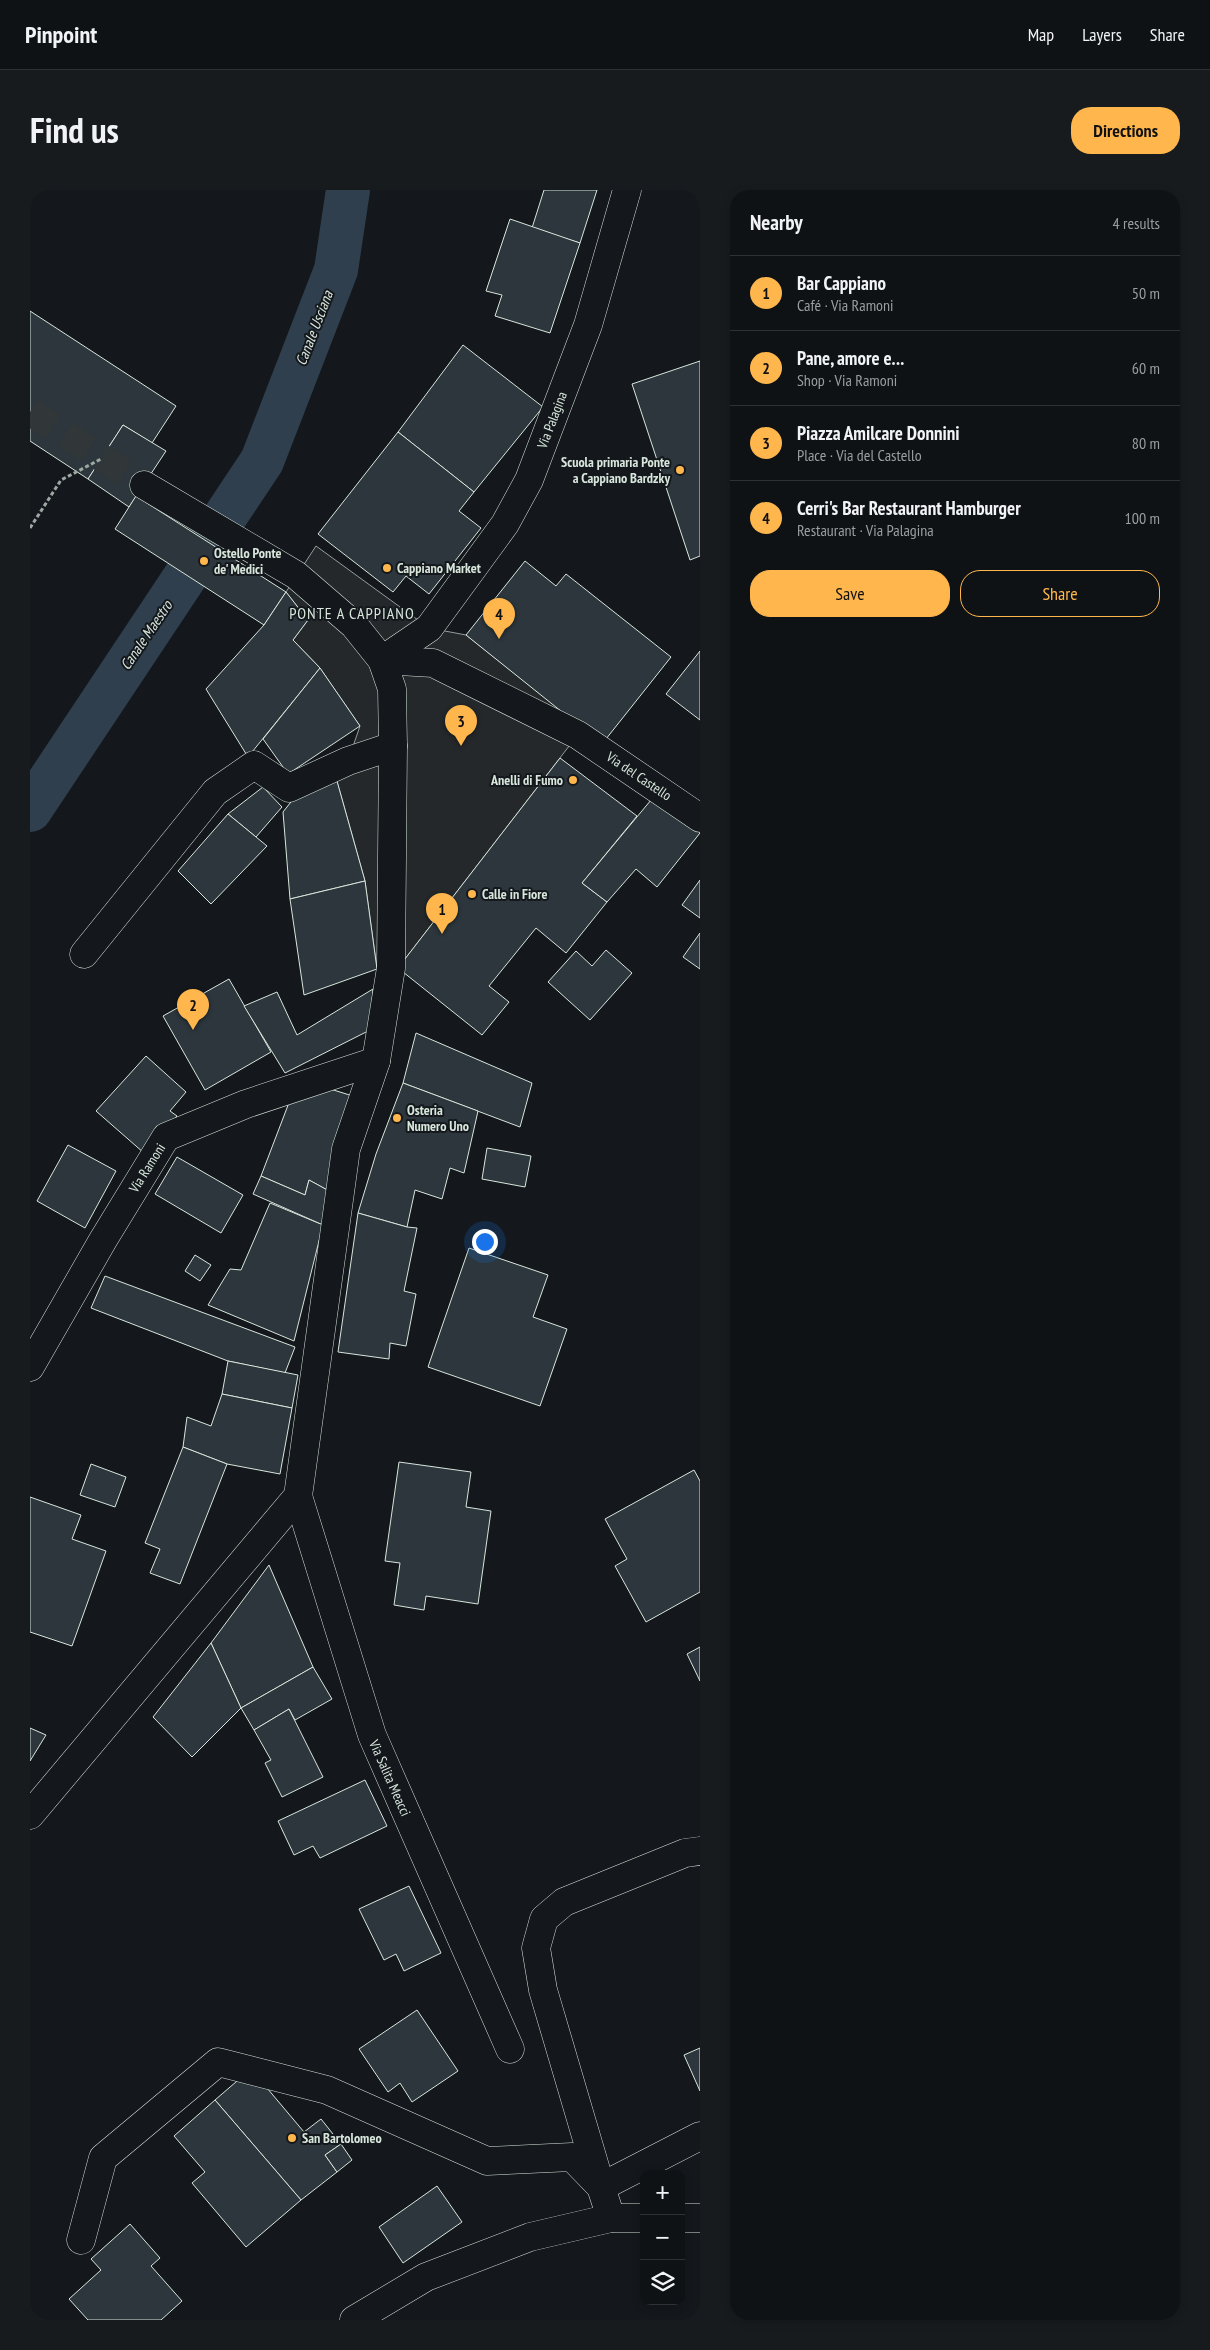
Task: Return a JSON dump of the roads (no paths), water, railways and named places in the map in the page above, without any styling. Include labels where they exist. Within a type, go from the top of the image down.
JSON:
[{"type":"street","name":"Via Palagina","points":[[382,660],[429,628],[505,524],[529,480],[588,325],[627,190]]},
{"type":"street","points":[[30,1815],[298,1496],[346,1149],[376,1061],[391,968],[392,689],[382,660],[354,625],[296,575],[144,485]]},
{"type":"street","name":"Via del Castello","points":[[382,660],[433,663],[578,735],[700,818]]},
{"type":"street","points":[[84,954],[214,792],[254,765],[289,788],[348,761],[393,746]]},
{"type":"street","name":"Via Ramoni","points":[[30,1367],[103,1240],[166,1137],[246,1104],[376,1061]]},
{"type":"street","name":"Via Salita Meacci","points":[[298,1496],[372,1735],[510,2049]]},
{"type":"street","points":[[611,2218],[542,1990],[536,1948],[544,1919],[564,1902],[685,1853],[700,1851]]},
{"type":"street","points":[[81,2240],[103,2158],[218,2062],[327,2090],[487,2161],[572,2157],[601,2186]]},
{"type":"street","points":[[601,2186],[700,2136]]},
{"type":"street","points":[[354,2320],[426,2277],[530,2236],[611,2218],[640,2218]]},
{"type":"street","points":[[685,2218],[700,2218]]},
{"type":"waterway","name":"Canale Maestro","points":[[30,810],[262,461],[336,270],[348,190]]},
{"type":"tunnel","points":[[30,412],[144,485]]},
{"type":"place","name":"Scuola primaria Ponte a Cappiano Bardzky","points":[[680,470]]},
{"type":"place","name":"Ostello Ponte de' Medici","points":[[204,561]]},
{"type":"place","name":"Cappiano Market","points":[[387,568]]},
{"type":"place","name":"Cerri's Bar Restaurant Hamburger","points":[[499,639]]},
{"type":"place","name":"Piazza Amilcare Donnini","points":[[461,746]]},
{"type":"place","name":"Anelli di Fumo","points":[[573,780]]},
{"type":"place","name":"Calle in Fiore","points":[[472,894]]},
{"type":"place","name":"Bar Cappiano","points":[[442,934]]},
{"type":"place","name":"Pane, amore e...","points":[[193,1030]]},
{"type":"place","name":"Osteria Numero Uno","points":[[397,1118]]},
{"type":"place","name":"San Bartolomeo","points":[[292,2138]]},
{"type":"district","name":"PONTE A CAPPIANO","points":[[352,613]]},
{"type":"water label","name":"Canale Usciana","points":[[314,328]]}]
